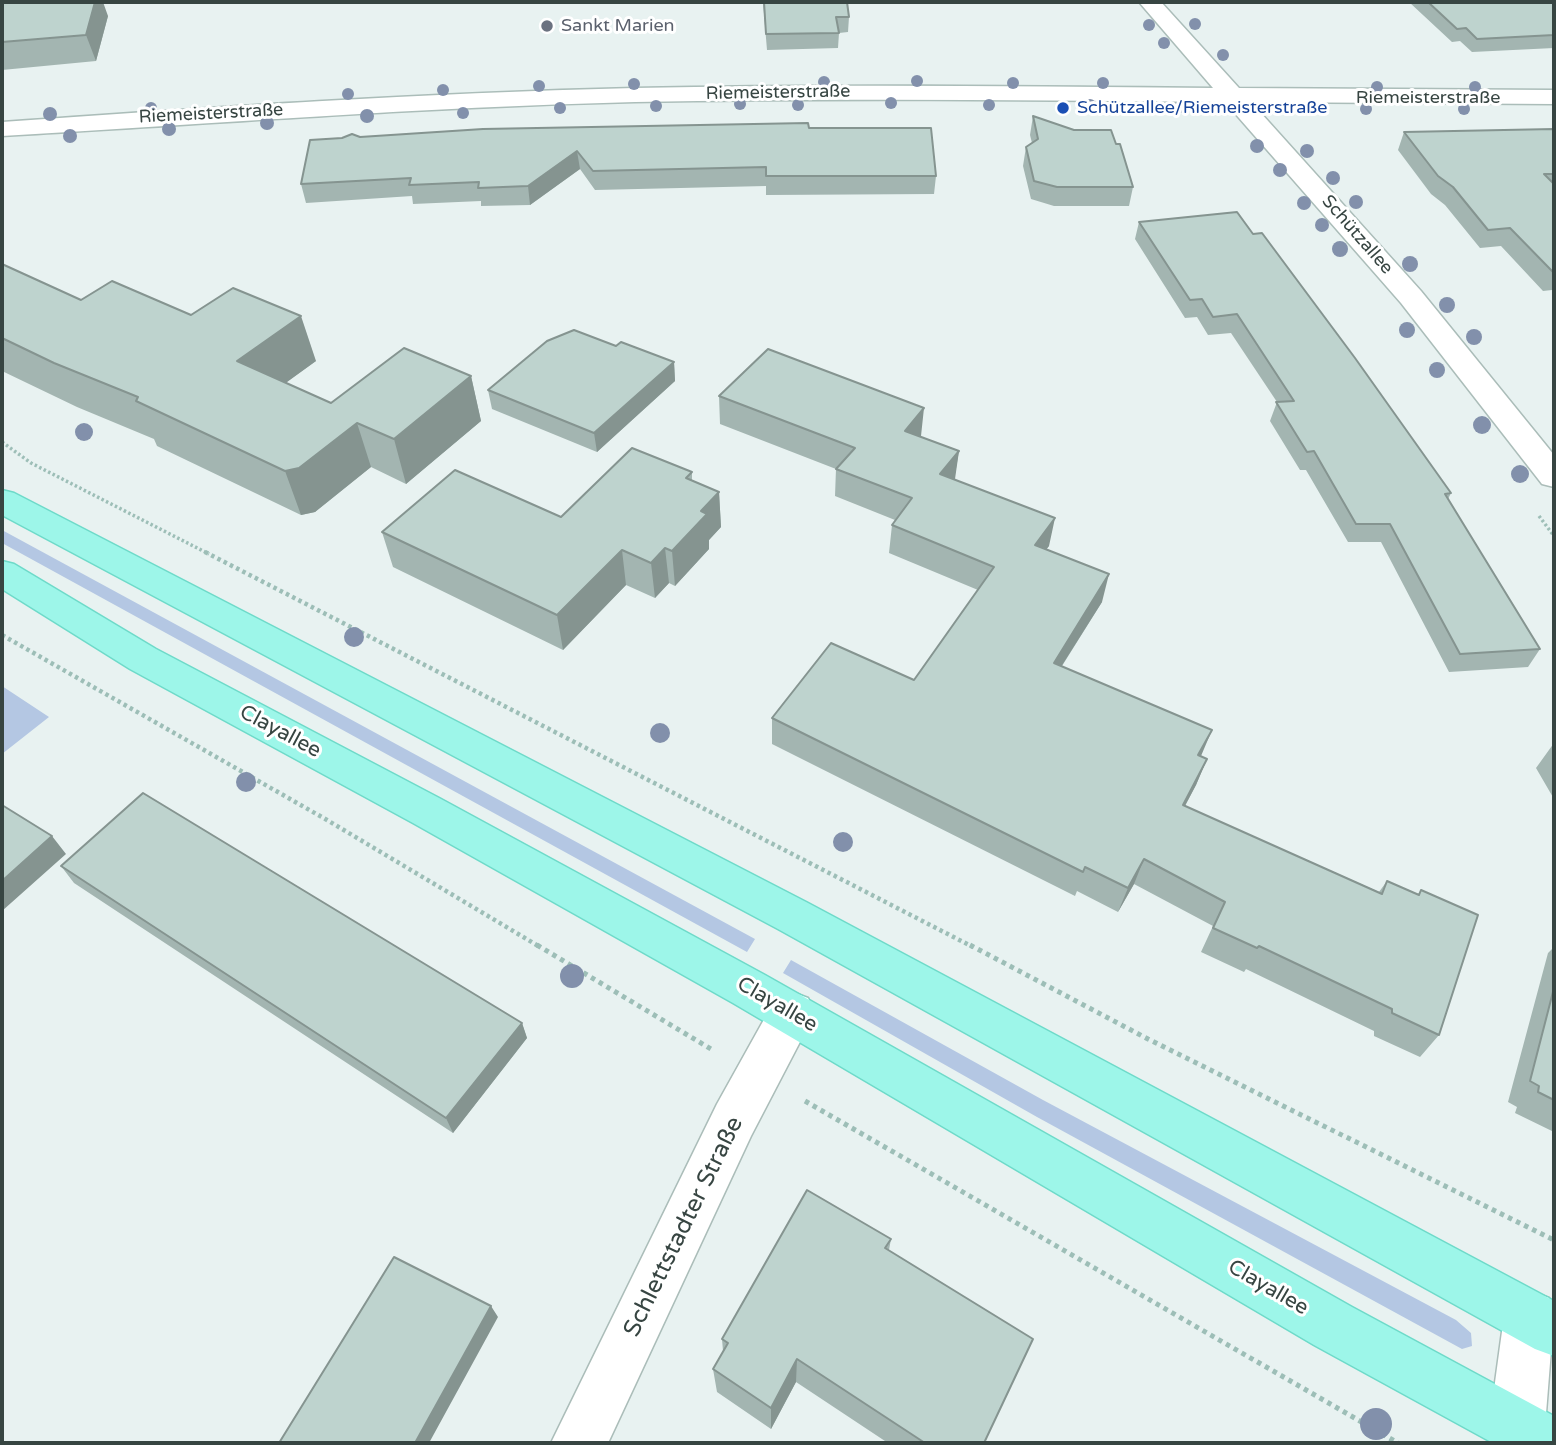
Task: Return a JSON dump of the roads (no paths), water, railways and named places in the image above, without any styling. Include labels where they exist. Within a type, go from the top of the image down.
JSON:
[{"type":"main road","points":[[2,501],[793,916],[1542,1324]]},
{"type":"main road","name":"Clayallee","points":[[2,573],[143,659],[427,811],[792,1013],[1511,1431]]},
{"type":"street","name":"Schützallee","points":[[1150,2],[1410,297],[1554,476]]},
{"type":"street","name":"Riemeisterstraße","points":[[2,129],[259,111],[632,95],[847,92],[1235,97],[1554,97]]},
{"type":"street","name":"Schlettstadter Straße","points":[[579,1443],[734,1120],[792,1013]]},
{"type":"street","points":[[1511,1431],[1542,1324]]},
{"type":"place","name":"Sankt Marien","points":[[547,26]]},
{"type":"place","name":"Schützallee/Riemeisterstraße","points":[[1063,108]]}]
